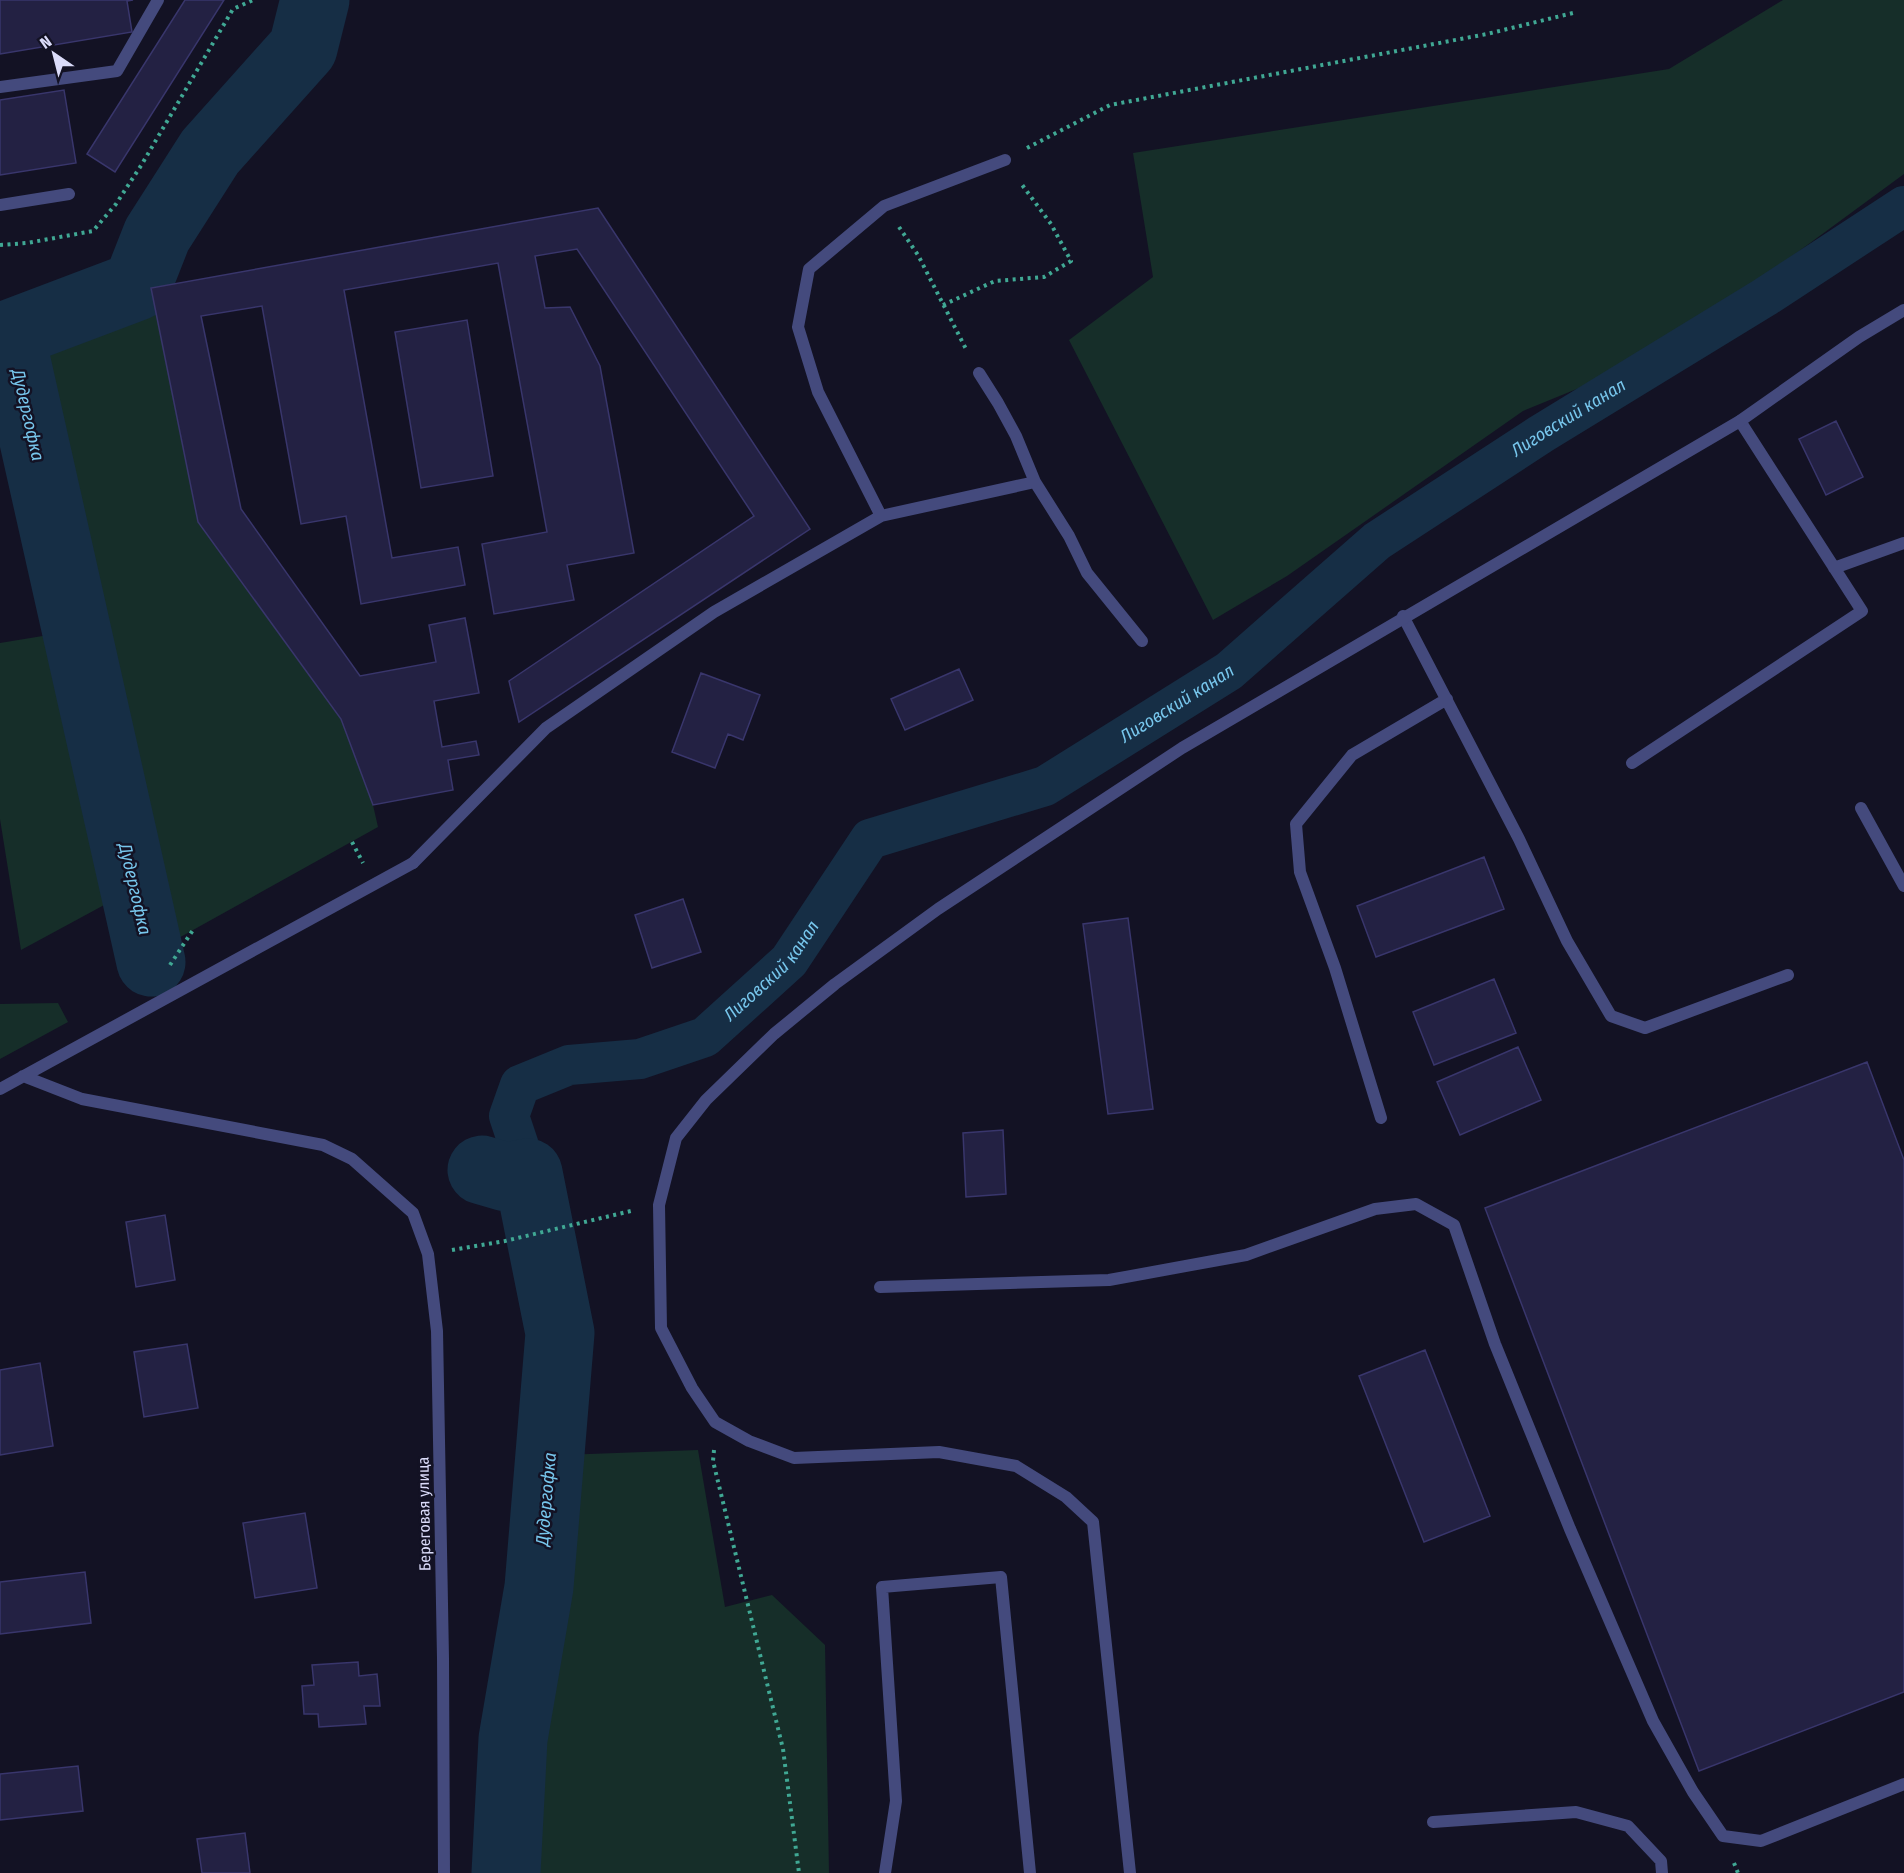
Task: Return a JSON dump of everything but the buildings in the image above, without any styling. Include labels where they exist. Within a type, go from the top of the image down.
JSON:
[{"type":"street","points":[[0,87],[117,71],[158,0]]},
{"type":"street","points":[[881,516],[818,392],[798,327],[809,269],[884,206],[1005,160]]},
{"type":"street","points":[[0,205],[69,194]]},
{"type":"street","points":[[1130,1873],[1093,1522],[1066,1497],[1016,1466],[939,1452],[794,1458],[749,1441],[715,1422],[692,1388],[661,1328],[659,1205],[676,1138],[706,1100],[774,1034],[836,984],[938,909],[1182,748],[1403,616],[1740,421],[1858,337],[1904,310]]},
{"type":"street","points":[[979,373],[1016,436],[1035,482],[1069,536],[1087,573],[1142,641]]},
{"type":"street","points":[[1632,763],[1862,611],[1740,421]]},
{"type":"street","points":[[0,1089],[412,863],[546,728],[714,612],[881,516],[1035,482]]},
{"type":"street","points":[[1834,568],[1904,543]]},
{"type":"street","points":[[1403,616],[1519,840],[1567,941],[1611,1016],[1645,1028],[1788,975]]},
{"type":"street","points":[[1381,1118],[1335,968],[1300,872],[1296,824],[1352,755],[1447,699]]},
{"type":"street","points":[[1861,807],[1904,886]]},
{"type":"street","name":"Береговая улица","points":[[23,1076],[82,1099],[323,1145],[352,1159],[373,1175],[413,1213],[428,1254],[437,1331],[444,1873]]},
{"type":"street","points":[[880,1287],[1110,1280],[1246,1255],[1375,1209],[1416,1204],[1454,1225],[1495,1344],[1570,1529],[1653,1721],[1693,1792],[1723,1836],[1761,1841],[1904,1784]]},
{"type":"street","points":[[885,1873],[896,1802],[882,1587],[1001,1576],[1030,1873]]},
{"type":"street","points":[[1433,1822],[1576,1812],[1628,1826],[1661,1861],[1662,1873]]},
{"type":"path","points":[[0,245],[27,243],[93,231],[116,204],[142,164],[233,9],[253,0]]},
{"type":"path","points":[[943,305],[995,281],[1044,277],[1071,261],[1051,224],[1005,160],[1110,105],[1487,34],[1577,12]]},
{"type":"path","points":[[884,206],[918,255],[979,373]]},
{"type":"path","points":[[352,842],[368,872]]},
{"type":"path","points":[[169,968],[193,930]]},
{"type":"path","points":[[428,1254],[505,1241],[659,1205]]},
{"type":"path","points":[[715,1422],[713,1461],[783,1749],[799,1873]]},
{"type":"green space","points":[[1783,0],[1904,0],[1904,174],[1742,293],[1584,386],[1523,411],[1287,576],[1213,620],[1069,340],[1153,277],[1133,153],[1669,69]]},
{"type":"green space","points":[[151,288],[198,522],[341,719],[373,805],[378,827],[166,945],[27,337]]},
{"type":"green space","points":[[73,631],[130,891],[21,950],[0,819],[0,643]]},
{"type":"green space","points":[[58,1003],[68,1022],[0,1059],[0,1004]]},
{"type":"green space","points":[[698,1450],[725,1607],[772,1595],[825,1645],[829,1873],[530,1873],[521,1847],[517,1820],[518,1793],[521,1764],[549,1630],[562,1455]]},
{"type":"waterway","name":"Дудергофка","points":[[151,962],[10,334],[137,286],[157,235],[210,152],[303,48],[315,0]]},
{"type":"waterway","name":"Лиговский канал","points":[[528,1173],[509,1116],[520,1085],[569,1065],[640,1059],[705,1037],[789,961],[870,839],[1045,786],[1229,671],[1377,541],[1541,434],[1765,297],[1904,206]]},
{"type":"waterway","name":"Дудергофка","points":[[482,1170],[506,1177],[528,1173],[560,1333],[539,1587],[513,1739],[506,1873]]}]
